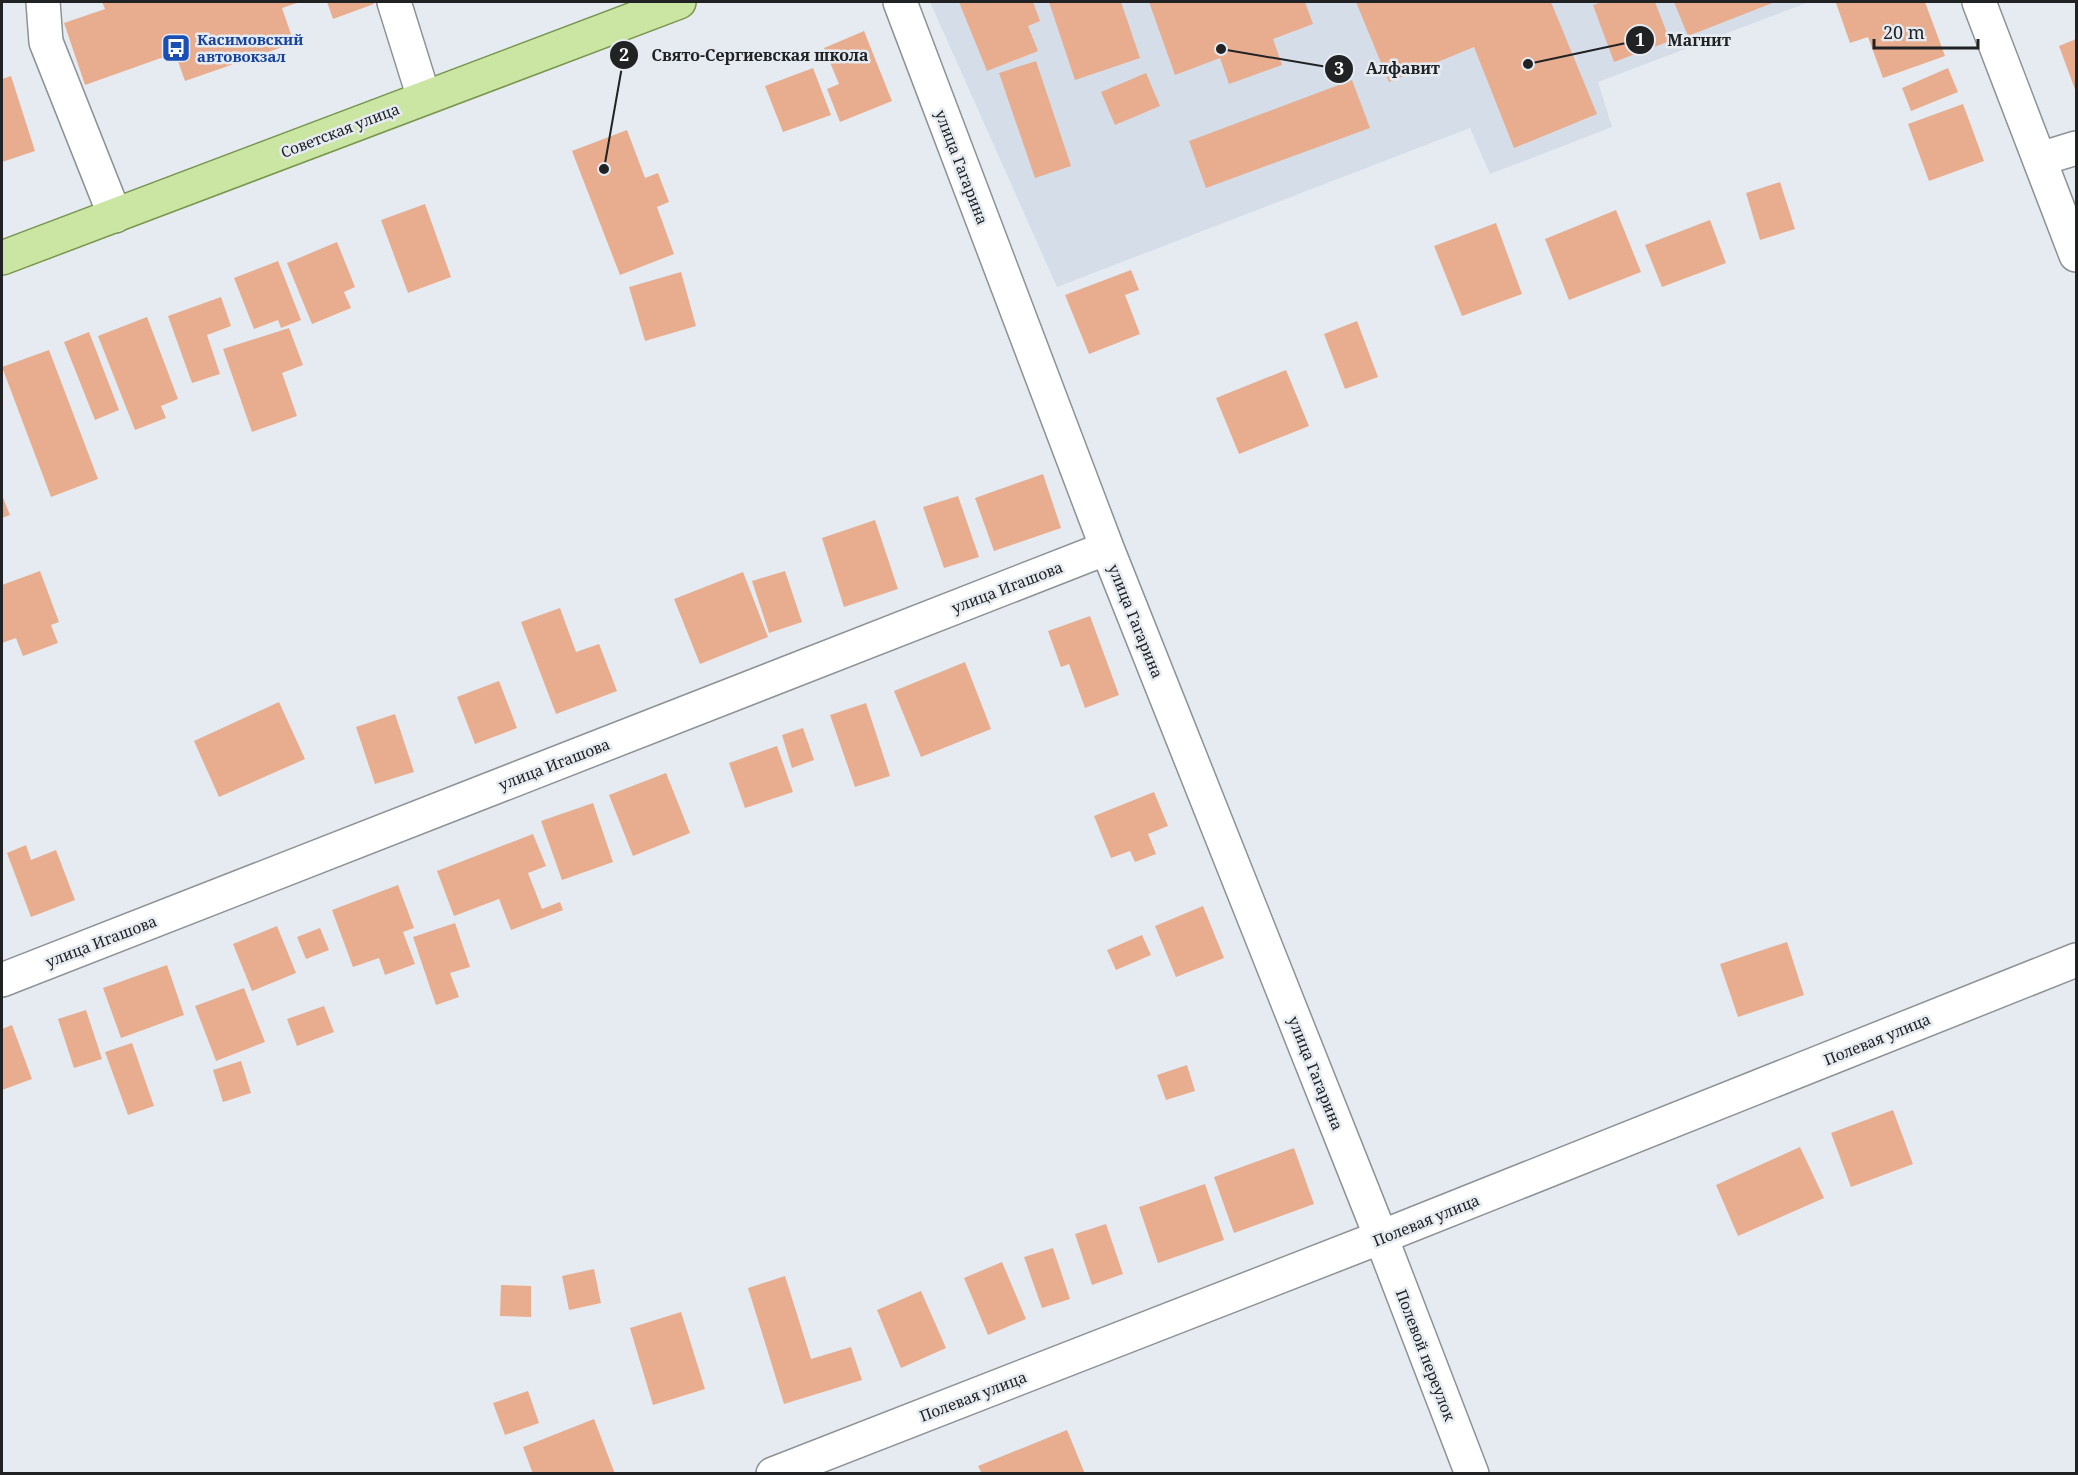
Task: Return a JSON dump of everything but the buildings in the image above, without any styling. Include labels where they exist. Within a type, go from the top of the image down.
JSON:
[{"type":"main road","name":"Советская улица","points":[[2,258],[679,2]]},
{"type":"street","points":[[43,2],[46,42],[115,216]]},
{"type":"street","points":[[394,2],[424,98]]},
{"type":"street","name":"улица Гагарина","points":[[900,2],[1107,548],[1381,1237]]},
{"type":"street","points":[[1979,2],[2076,255]]},
{"type":"street","points":[[2040,159],[2076,148]]},
{"type":"street","name":"улица Игашова","points":[[2,980],[1107,548]]},
{"type":"street","name":"Полевая улица","points":[[773,1473],[1381,1237],[2076,960]]},
{"type":"street","name":"Полевой переулок","points":[[1381,1237],[1472,1473]]},
{"type":"shaded area","points":[[930,2],[1809,2],[1598,82],[1612,127],[1490,174],[1470,128],[1057,287]]},
{"type":"place","name":"Касимовский автовокзал","points":[[176,48]]},
{"type":"place","name":"Алфавит","points":[[1221,49]]},
{"type":"place","name":"Магнит","points":[[1528,64]]},
{"type":"place","name":"Свято-Сергиевская школа","points":[[604,169]]}]
